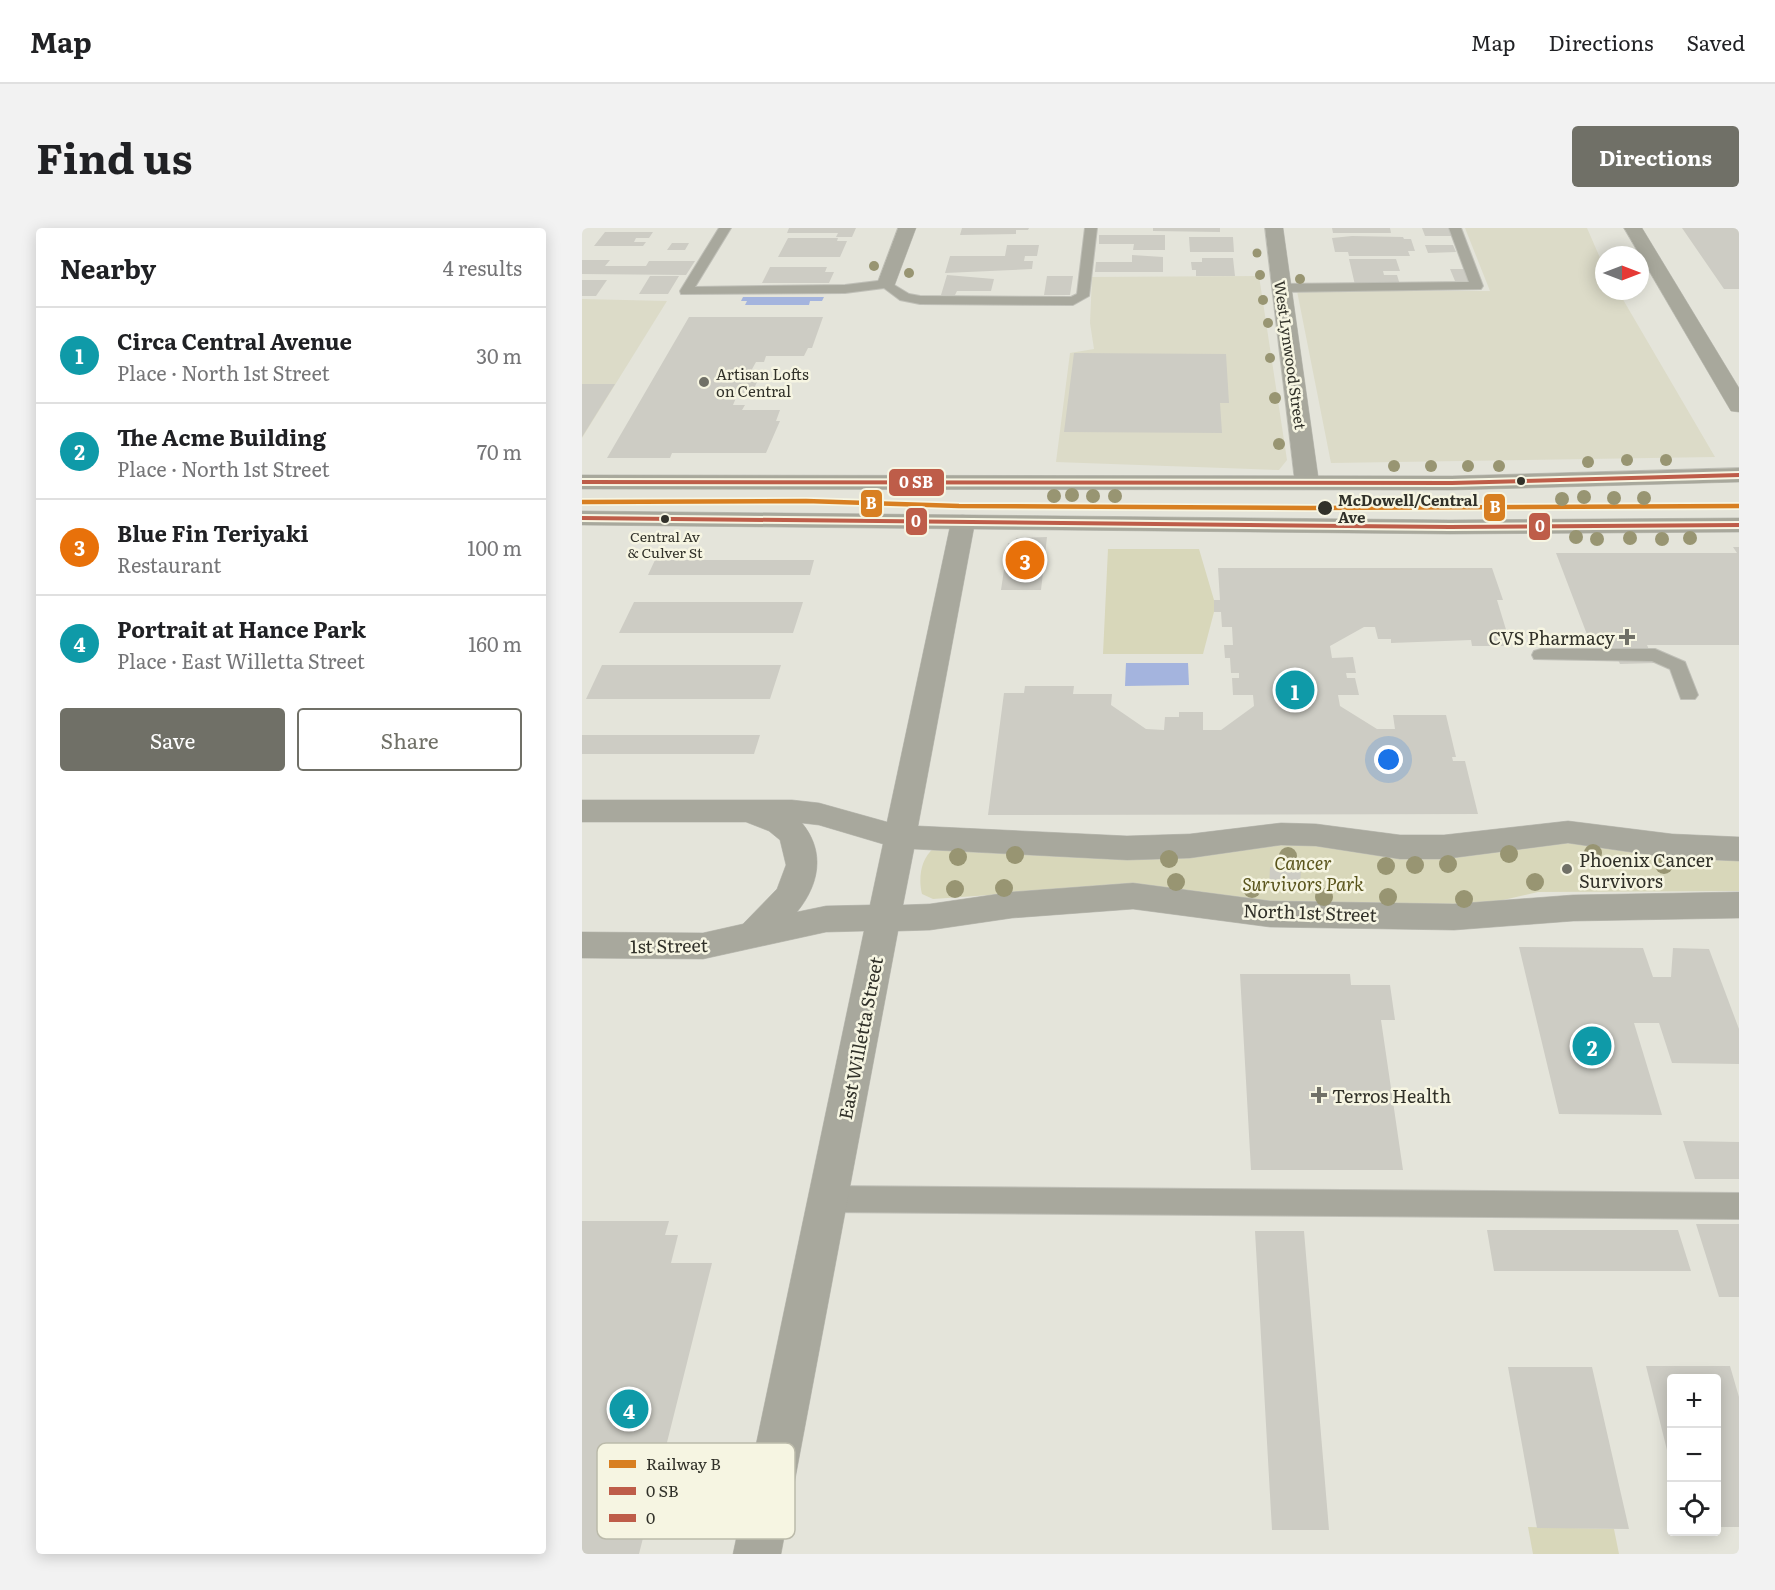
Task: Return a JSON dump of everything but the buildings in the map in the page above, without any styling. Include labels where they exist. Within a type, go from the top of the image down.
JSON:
[{"type":"main road","points":[[1633,228],[1739,406]]},
{"type":"main road","points":[[582,482],[1524,482],[1739,476]]},
{"type":"main road","points":[[582,518],[870,518],[963,522],[1345,526],[1739,525]]},
{"type":"street","points":[[886,284],[908,228]]},
{"type":"street","name":"West Lynwood Street","points":[[1274,228],[1307,483]]},
{"type":"street","name":"East Willetta Street","points":[[779,1443],[963,522]]},
{"type":"street","points":[[744,809],[782,824],[799,840],[803,862],[799,883],[786,903],[754,934]]},
{"type":"street","points":[[582,811],[744,809],[819,814],[900,837],[1127,848],[1190,846],[1281,834],[1316,835],[1400,847],[1444,847],[1568,832],[1628,837],[1672,846],[1739,849]]},
{"type":"street","name":"North 1st Street","points":[[883,919],[930,917],[1012,904],[1133,896],[1270,914],[1454,917],[1573,908],[1739,905]]},
{"type":"street","name":"1st Street","points":[[582,945],[704,946],[826,919],[883,919]]},
{"type":"street","name":"East Willetta Street","points":[[757,1554],[760,1539]]},
{"type":"lane","points":[[725,228],[686,291],[845,289],[886,284],[905,297],[920,300],[1073,301],[1083,296],[1091,228]]},
{"type":"lane","points":[[1282,288],[1477,286],[1455,228]]},
{"type":"lane","points":[[1541,655],[1655,655],[1678,666],[1688,695]]},
{"type":"lane","points":[[828,1199],[1739,1206]]},
{"type":"shaded area","points":[[1465,228],[1587,228],[1595,246],[1595,300],[1623,300],[1715,457],[1331,463],[1297,291],[1490,291]]},
{"type":"shaded area","points":[[1259,276],[1287,460],[1279,470],[1056,462],[1070,353],[1094,349],[1090,323],[1092,277]]},
{"type":"shaded area","points":[[582,299],[667,301],[582,438]]},
{"type":"green space","points":[[1108,549],[1199,549],[1214,600],[1214,612],[1203,654],[1103,654]]},
{"type":"green space","name":"Cancer Survivors Park","points":[[1556,841],[1739,855],[1739,891],[1538,892],[1477,906],[1267,906],[1063,890],[933,899],[922,894],[920,881],[923,863],[934,848]]},
{"type":"green space","points":[[1528,1527],[1614,1529],[1619,1554],[1533,1554]]},
{"type":"water","points":[[743,297],[824,297],[822,301],[810,301],[809,305],[745,305],[747,301],[741,301]]},
{"type":"water","points":[[1126,663],[1188,663],[1189,685],[1125,686]]},
{"type":"rail line","name":"B","points":[[582,502],[806,501],[959,506],[1310,508],[1739,506]]},
{"type":"transit line","points":[[582,482],[1452,483],[1739,475]]},
{"type":"transit line","name":"0","points":[[582,518],[1450,527],[1739,525]]},
{"type":"place","name":"Artisan Lofts on Central","points":[[704,382]]},
{"type":"place","name":"McDowell/Central Ave","points":[[1325,508]]},
{"type":"place","name":"Central Av & Culver St","points":[[665,519]]},
{"type":"place","name":"Blue Fin Teriyaki","points":[[1025,560]]},
{"type":"place","name":"CVS Pharmacy","points":[[1627,637]]},
{"type":"place","name":"Circa Central Avenue","points":[[1295,690]]},
{"type":"place","name":"Phoenix Cancer Survivors","points":[[1567,869]]},
{"type":"place","name":"The Acme Building","points":[[1592,1046]]},
{"type":"place","name":"Terros Health","points":[[1319,1095]]},
{"type":"place","name":"Portrait at Hance Park","points":[[629,1409]]}]
